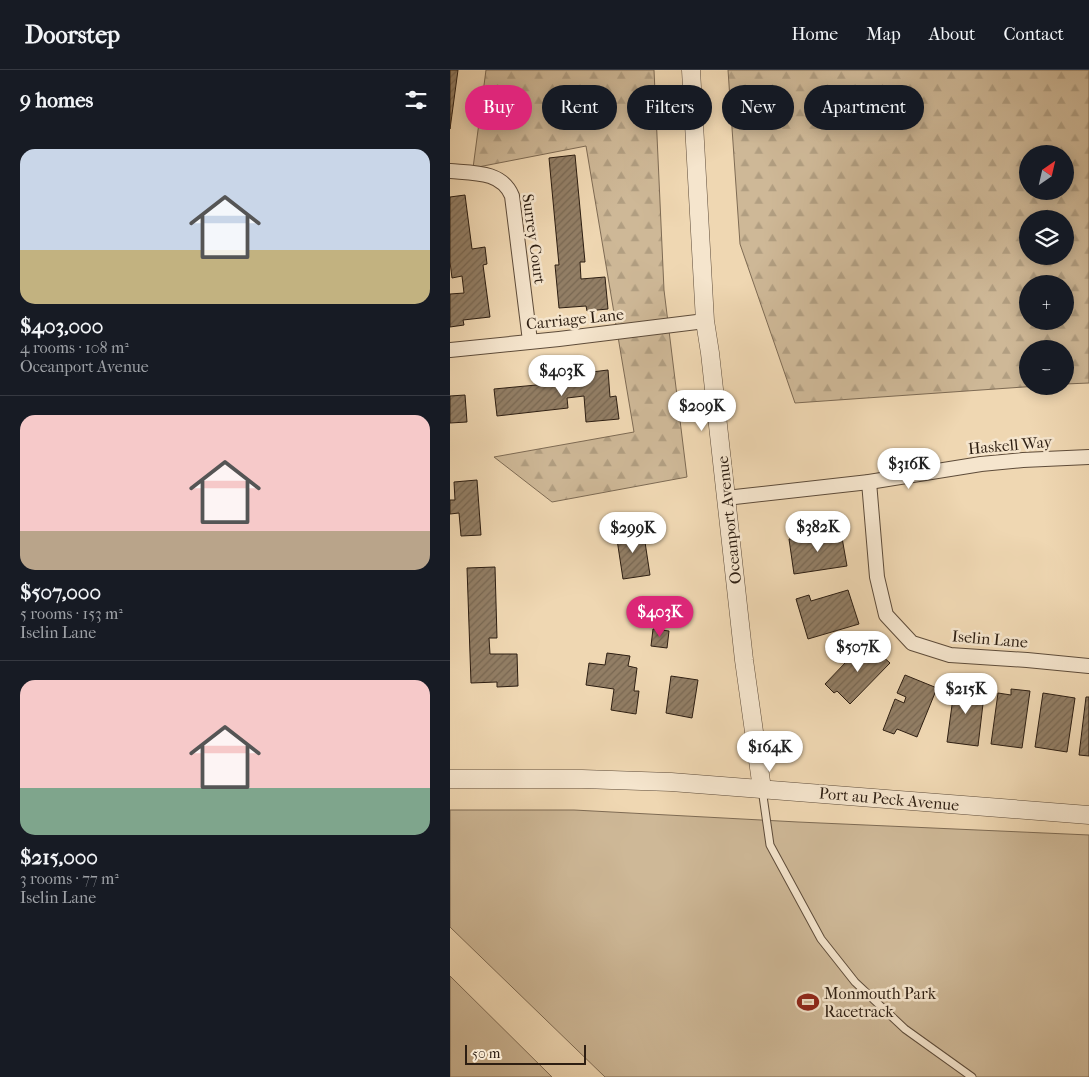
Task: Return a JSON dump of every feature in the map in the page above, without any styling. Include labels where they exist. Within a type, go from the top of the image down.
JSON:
[{"type":"street","name":"Oceanport Avenue","points":[[691,70],[704,321],[744,660],[762,789]]},
{"type":"street","name":"Surrey Court","points":[[450,171],[484,174],[498,178],[508,187],[512,196],[530,341]]},
{"type":"street","name":"Carriage Lane","points":[[450,350],[560,339],[704,321]]},
{"type":"street","name":"Haskell Way","points":[[726,498],[869,482],[981,464],[1089,457]]},
{"type":"street","name":"Iselin Lane","points":[[869,482],[877,577],[886,615],[912,644],[950,656],[1027,660],[1089,666]]},
{"type":"street","name":"Port au Peck Avenue","points":[[450,779],[582,779],[671,782],[1089,815]]},
{"type":"lane","points":[[762,789],[770,845],[821,939],[855,982],[905,1029],[972,1077]]},
{"type":"green space","points":[[486,70],[654,70],[655,85],[627,85],[627,130],[657,130],[664,290],[687,477],[552,502],[494,457],[634,432],[586,146],[473,168],[478,130],[532,130],[532,85],[484,85]]},
{"type":"green space","points":[[728,70],[1089,70],[1089,383],[1074,384],[1074,340],[1019,340],[1019,387],[795,403],[740,244],[732,130],[794,130],[794,85],[729,85]]},
{"type":"green space","name":"Monmouth Park Racetrack","points":[[450,810],[574,810],[1089,835],[1089,1077],[605,1077],[450,927]]},
{"type":"green space","points":[[450,976],[552,1077],[450,1077]]},
{"type":"building","points":[[450,70],[458,70],[450,129]]},
{"type":"building","points":[[575,155],[585,262],[580,262],[581,279],[605,277],[608,309],[587,311],[586,306],[559,308],[555,265],[559,265],[549,158]]},
{"type":"building","points":[[465,195],[472,249],[485,247],[487,264],[483,265],[490,317],[463,320],[464,325],[450,327],[450,294],[464,293],[462,276],[452,278],[450,262],[450,197]]},
{"type":"building","points":[[608,370],[610,397],[616,396],[619,419],[586,422],[584,396],[567,398],[568,408],[497,416],[494,389],[568,382],[567,375]]},
{"type":"building","points":[[465,395],[467,422],[450,423],[450,396]]},
{"type":"building","points":[[477,480],[481,535],[461,536],[459,513],[450,514],[450,500],[455,500],[454,482]]},
{"type":"building","points":[[643,529],[650,575],[623,579],[616,533]]},
{"type":"building","points":[[841,532],[847,566],[794,574],[789,539]]},
{"type":"building","points":[[495,567],[497,638],[489,638],[490,654],[517,654],[518,686],[497,687],[497,682],[471,683],[467,568]]},
{"type":"building","points":[[848,590],[859,624],[808,639],[796,599],[809,595],[811,601]]},
{"type":"building","points":[[653,629],[669,631],[667,648],[651,646]]},
{"type":"building","points":[[866,641],[890,663],[850,704],[837,691],[834,693],[825,684]]},
{"type":"building","points":[[607,653],[630,656],[628,666],[637,668],[634,691],[639,691],[636,714],[611,710],[614,689],[586,685],[589,663],[605,665]]},
{"type":"building","points":[[905,675],[937,688],[917,737],[897,729],[894,734],[883,730],[895,699],[904,703],[906,697],[897,693]]},
{"type":"building","points":[[671,676],[698,680],[692,718],[666,713]]},
{"type":"building","points":[[955,683],[985,687],[978,746],[947,742]]},
{"type":"building","points":[[1011,689],[1030,691],[1022,748],[991,744],[998,693],[1011,695]]},
{"type":"building","points":[[1043,693],[1075,698],[1067,752],[1035,747]]},
{"type":"building","points":[[1086,697],[1089,697],[1089,756],[1079,755]]},
{"type":"place","name":"Monmouth Park Racetrack","points":[[808,1002]]}]
